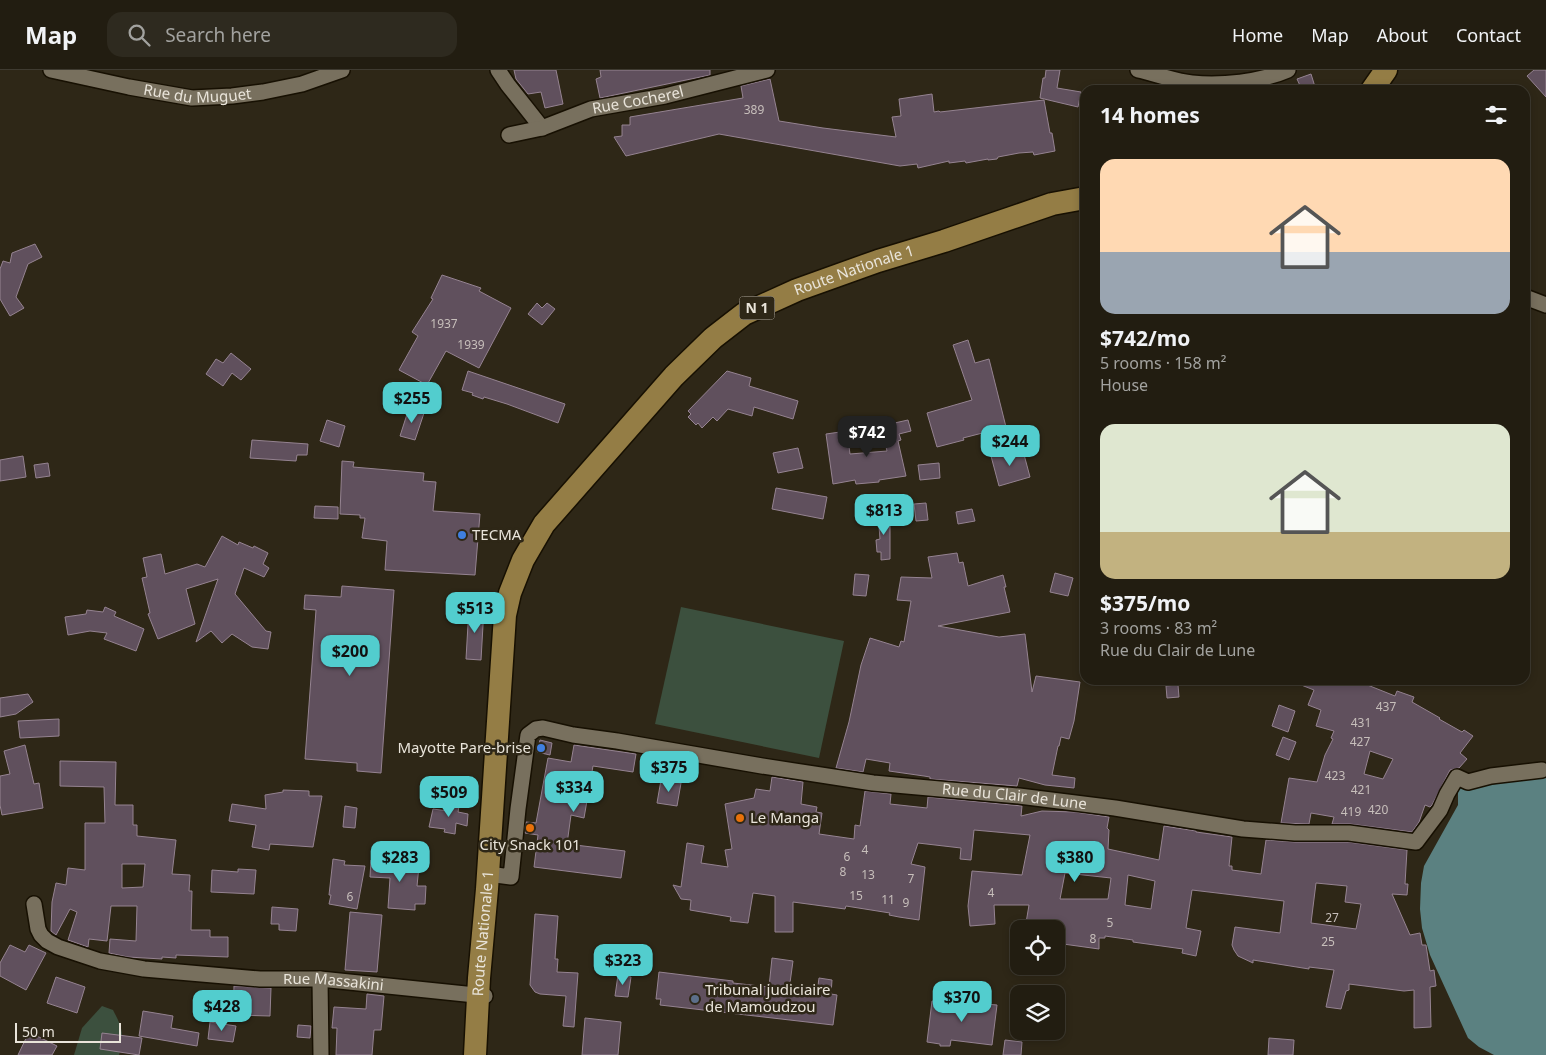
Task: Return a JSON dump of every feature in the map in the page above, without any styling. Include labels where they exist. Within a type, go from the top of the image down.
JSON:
[{"type":"main road","points":[[1376,85],[1386,70]]},
{"type":"main road","name":"Route Nationale 1","points":[[486,1055],[493,875],[494,780],[505,615],[510,593],[523,560],[544,524],[674,376],[713,338],[744,314],[796,290],[878,261],[944,241],[1052,204],[1080,199]]},
{"type":"main road","name":"Route Nationale 1","points":[[475,1055],[493,875],[507,808],[516,626],[523,560]]},
{"type":"main road","name":"Route Nationale 1","points":[[494,780],[507,808]]},
{"type":"street","name":"Rue du Muguet","points":[[51,70],[192,98],[263,92],[302,84],[342,70]]},
{"type":"street","points":[[498,70],[542,128]]},
{"type":"street","name":"Rue Cocherel","points":[[509,135],[542,128],[591,109],[665,96],[767,70]]},
{"type":"street","points":[[1138,70],[1191,83],[1202,83],[1254,81],[1288,70]]},
{"type":"street","points":[[1530,299],[1546,305]]},
{"type":"street","name":"Rue du Clair de Lune","points":[[507,808],[528,735],[536,728],[872,783],[1019,796],[1115,808],[1243,829],[1295,834],[1348,833],[1416,842],[1440,810],[1447,794],[1458,777],[1468,782],[1491,776],[1542,770]]},
{"type":"street","name":"Rue Massakini","points":[[34,904],[38,929],[47,941],[58,947],[100,961],[144,969],[242,978],[320,979],[481,995]]},
{"type":"street","points":[[320,979],[321,1055]]},
{"type":"green space","points":[[681,607],[844,641],[819,758],[655,724]]},
{"type":"green space","points":[[102,1006],[113,1010],[119,1021],[122,1042],[119,1055],[74,1055],[82,1028]]},
{"type":"water","points":[[1539,774],[1546,777],[1546,1055],[1494,1055],[1479,1047],[1468,1038],[1430,955],[1422,928],[1420,909],[1421,883],[1424,866],[1458,805],[1458,788],[1496,784],[1503,776]]},
{"type":"building","points":[[514,70],[556,70],[563,104],[545,108],[541,92],[528,94],[516,79]]},
{"type":"building","points":[[600,70],[710,70],[710,75],[600,98],[596,79],[601,77]]},
{"type":"building","points":[[1046,70],[1060,70],[1057,88],[1080,92],[1078,107],[1040,98],[1043,78],[1045,78]]},
{"type":"building","points":[[1534,70],[1546,70],[1546,97],[1527,76]]},
{"type":"building","points":[[1311,74],[1314,85],[1300,85],[1297,79]]},
{"type":"building","points":[[770,79],[779,121],[896,137],[892,117],[901,116],[899,99],[932,94],[934,112],[1044,100],[1055,151],[1034,155],[1033,152],[1019,153],[998,157],[997,159],[966,163],[965,161],[949,163],[949,161],[918,168],[917,164],[900,166],[719,134],[626,156],[614,137],[622,136],[622,125],[630,125],[630,117],[743,98],[741,86]]},
{"type":"building","points":[[35,244],[42,257],[28,264],[16,297],[24,308],[10,316],[0,299],[0,269],[3,261],[10,263],[12,253]]},
{"type":"building","points":[[442,275],[481,288],[479,291],[511,308],[479,368],[446,351],[427,385],[399,370],[418,336],[412,332],[433,299],[431,298]]},
{"type":"building","points":[[537,303],[542,308],[547,303],[555,309],[542,325],[528,314]]},
{"type":"building","points":[[968,340],[975,363],[989,359],[1006,427],[937,447],[927,413],[972,400],[953,345]]},
{"type":"building","points":[[231,353],[251,369],[241,380],[232,373],[223,386],[206,374],[216,359],[223,363]]},
{"type":"building","points":[[468,371],[565,404],[558,423],[507,404],[484,397],[483,399],[472,395],[473,393],[462,390]]},
{"type":"building","points":[[727,371],[751,378],[749,386],[798,401],[793,419],[754,407],[752,416],[728,409],[717,421],[713,417],[702,428],[698,423],[696,425],[688,417],[691,414],[688,411]]},
{"type":"building","points":[[409,408],[424,413],[415,440],[400,436]]},
{"type":"building","points":[[327,420],[345,426],[339,447],[320,441]]},
{"type":"building","points":[[908,420],[911,431],[899,434],[901,440],[898,441],[906,476],[879,480],[879,482],[856,484],[855,480],[833,484],[826,434],[847,431],[850,454],[887,451],[881,426]]},
{"type":"building","points":[[252,440],[308,444],[307,455],[297,455],[296,461],[250,458]]},
{"type":"building","points":[[1022,447],[1030,477],[999,486],[991,456]]},
{"type":"building","points":[[798,448],[803,468],[778,473],[773,453]]},
{"type":"building","points":[[23,456],[26,477],[0,481],[0,460]]},
{"type":"building","points":[[342,461],[354,462],[353,467],[424,473],[423,481],[436,482],[433,511],[480,514],[475,575],[385,570],[387,541],[362,538],[365,518],[360,518],[360,515],[340,514]]},
{"type":"building","points":[[48,463],[50,476],[36,478],[34,465]]},
{"type":"building","points":[[939,463],[940,478],[920,480],[918,465]]},
{"type":"building","points":[[776,488],[827,497],[823,519],[772,509]]},
{"type":"building","points":[[926,503],[928,520],[916,521],[914,504]]},
{"type":"building","points":[[315,506],[338,507],[338,519],[314,518]]},
{"type":"building","points":[[972,509],[975,521],[958,524],[956,512]]},
{"type":"building","points":[[890,513],[890,559],[881,560],[881,552],[877,552],[876,540],[880,539],[878,514]]},
{"type":"building","points":[[222,536],[238,545],[239,542],[253,548],[254,546],[268,553],[263,564],[269,568],[264,577],[244,568],[235,594],[266,631],[271,632],[268,649],[252,647],[232,634],[222,643],[211,631],[196,642],[218,579],[186,589],[195,624],[158,639],[148,614],[150,613],[142,578],[147,577],[143,558],[161,554],[165,574],[197,564],[205,567]]},
{"type":"building","points":[[957,553],[959,563],[963,562],[968,586],[1003,575],[1010,612],[938,626],[999,637],[1025,634],[1032,692],[1036,676],[1080,682],[1069,739],[1061,737],[1052,775],[1075,778],[1074,788],[1045,785],[1019,778],[1017,786],[930,779],[930,777],[889,771],[890,763],[866,759],[863,772],[836,768],[849,722],[861,665],[870,638],[899,647],[901,641],[904,642],[911,601],[897,600],[901,577],[932,578],[928,557]]},
{"type":"building","points":[[1055,573],[1073,578],[1068,596],[1050,592]]},
{"type":"building","points":[[855,574],[869,575],[866,596],[853,595]]},
{"type":"building","points":[[342,586],[394,590],[381,773],[357,771],[357,763],[305,759],[316,610],[304,609],[305,595],[341,597]]},
{"type":"building","points":[[105,607],[116,612],[114,616],[144,629],[136,651],[104,639],[107,633],[90,631],[68,635],[65,617],[86,614],[87,610],[103,612]]},
{"type":"building","points":[[469,607],[484,608],[481,660],[466,659]]},
{"type":"building","points":[[1178,685],[1179,697],[1167,698],[1166,686]]},
{"type":"building","points":[[1301,685],[1368,685],[1395,696],[1397,691],[1414,697],[1412,702],[1462,732],[1464,730],[1473,736],[1460,753],[1467,759],[1459,768],[1450,770],[1432,805],[1430,807],[1425,805],[1419,822],[1412,832],[1350,824],[1332,824],[1334,817],[1311,813],[1309,824],[1281,823],[1289,778],[1317,782],[1325,755],[1333,739],[1331,738],[1334,731],[1316,726],[1321,710],[1308,705],[1314,690]],"holes":[[[1370,751],[1393,759],[1383,779],[1364,774]]]},
{"type":"building","points":[[28,694],[33,702],[16,714],[0,717],[0,698]]},
{"type":"building","points":[[1279,705],[1295,711],[1288,732],[1272,726]]},
{"type":"building","points":[[59,719],[59,736],[20,738],[18,721]]},
{"type":"building","points":[[1283,737],[1296,742],[1289,760],[1276,755]]},
{"type":"building","points":[[540,740],[552,743],[550,755],[537,752]]},
{"type":"building","points":[[25,745],[34,784],[39,783],[43,808],[2,815],[0,776],[10,774],[4,751]]},
{"type":"building","points":[[574,745],[636,754],[633,772],[593,766],[584,818],[571,815],[567,844],[625,851],[621,878],[534,867],[538,835],[525,833],[526,822],[536,823],[548,758],[571,762]]},
{"type":"building","points":[[60,761],[116,762],[115,805],[133,805],[133,825],[137,825],[137,836],[176,840],[172,874],[190,875],[189,891],[192,891],[191,930],[210,930],[210,937],[228,937],[228,957],[176,955],[176,958],[162,957],[162,959],[128,957],[109,953],[110,939],[136,941],[137,906],[111,906],[107,941],[89,939],[88,947],[68,940],[77,912],[70,909],[56,935],[51,931],[52,902],[56,883],[66,885],[68,868],[85,870],[85,823],[105,823],[104,787],[60,786]],"holes":[[[122,864],[145,864],[143,887],[122,888]]]},
{"type":"building","points":[[772,777],[803,782],[801,804],[817,807],[816,812],[822,813],[819,834],[854,839],[855,825],[860,826],[865,791],[891,794],[890,804],[927,808],[928,797],[1022,806],[1021,816],[1042,811],[1075,812],[1109,817],[1107,828],[1109,830],[1108,849],[1159,860],[1164,826],[1232,837],[1229,866],[1232,866],[1232,870],[1261,874],[1266,840],[1348,842],[1407,850],[1405,884],[1408,884],[1407,895],[1392,894],[1410,935],[1420,933],[1422,945],[1426,945],[1430,971],[1434,970],[1436,986],[1430,987],[1431,1027],[1414,1028],[1414,990],[1404,991],[1349,984],[1349,990],[1346,991],[1341,1009],[1326,1007],[1334,970],[1309,967],[1309,969],[1253,960],[1253,963],[1238,956],[1232,945],[1235,927],[1280,933],[1284,901],[1192,890],[1186,928],[1201,931],[1196,956],[1182,953],[1183,949],[1105,936],[1105,938],[1099,938],[1099,949],[1065,944],[1065,920],[1026,920],[1029,905],[994,905],[995,924],[970,926],[968,906],[972,871],[1022,875],[1030,835],[974,830],[971,860],[960,859],[961,848],[918,843],[911,864],[925,867],[919,920],[846,906],[845,909],[793,902],[793,932],[775,932],[775,896],[753,893],[748,923],[730,921],[731,917],[690,910],[691,900],[681,899],[673,885],[681,887],[687,843],[704,846],[701,863],[728,867],[725,850],[732,849],[725,804],[754,798],[756,789],[770,791]],"holes":[[[1065,873],[1111,878],[1108,899],[1060,899]],[[1128,875],[1155,881],[1151,909],[1125,905]],[[1316,883],[1347,886],[1345,902],[1361,904],[1356,929],[1311,923]]]},
{"type":"building","points":[[661,780],[681,783],[677,806],[657,803]]},
{"type":"building","points":[[283,790],[309,791],[309,796],[322,796],[313,847],[270,844],[269,850],[252,847],[256,825],[229,821],[232,804],[266,809],[265,795],[283,792]]},
{"type":"building","points":[[450,799],[460,801],[458,812],[468,814],[467,826],[456,823],[455,834],[444,832],[445,829],[429,827],[433,809],[448,811]]},
{"type":"building","points":[[345,806],[357,808],[355,828],[343,827]]},
{"type":"building","points":[[333,859],[345,861],[344,865],[365,866],[357,909],[329,904]]},
{"type":"building","points":[[371,860],[413,862],[413,865],[419,866],[417,886],[426,886],[425,904],[415,904],[415,910],[388,908],[390,878],[370,877]]},
{"type":"building","points":[[238,869],[256,870],[254,894],[211,892],[212,870],[238,872]]},
{"type":"building","points":[[272,907],[298,909],[296,931],[279,930],[279,924],[271,924]]},
{"type":"building","points":[[350,912],[382,915],[377,972],[345,970]]},
{"type":"building","points":[[535,914],[558,916],[555,959],[558,959],[557,972],[578,973],[574,1027],[563,1026],[566,996],[540,994],[535,992],[530,985]]},
{"type":"building","points":[[10,945],[25,952],[29,945],[46,953],[26,990],[0,976],[0,963]]},
{"type":"building","points":[[772,958],[793,961],[789,990],[817,993],[819,978],[832,980],[831,994],[837,995],[833,1025],[660,1005],[661,999],[656,999],[659,972],[769,987]]},
{"type":"building","points":[[618,975],[631,977],[628,997],[615,996]]},
{"type":"building","points":[[56,977],[85,987],[77,1013],[47,1003]]},
{"type":"building","points":[[234,986],[271,988],[270,1016],[233,1015]]},
{"type":"building","points":[[367,994],[384,996],[381,1030],[374,1030],[372,1055],[336,1055],[337,1028],[332,1028],[334,1007],[366,1009]]},
{"type":"building","points":[[932,1001],[964,1005],[964,1002],[997,1005],[992,1045],[951,1040],[950,1046],[940,1046],[940,1044],[927,1042]]},
{"type":"building","points":[[143,1011],[173,1016],[171,1028],[199,1033],[197,1046],[139,1036]]},
{"type":"building","points":[[585,1018],[621,1022],[618,1055],[582,1055]]},
{"type":"building","points":[[210,1022],[236,1026],[233,1042],[208,1039]]},
{"type":"building","points":[[298,1025],[311,1026],[310,1038],[297,1037]]},
{"type":"building","points":[[29,1032],[57,1046],[52,1055],[18,1055]]},
{"type":"building","points":[[102,1033],[142,1038],[139,1055],[100,1049]]},
{"type":"building","points":[[1269,1038],[1294,1040],[1293,1055],[1268,1055]]},
{"type":"building","points":[[1005,1040],[1022,1042],[1021,1055],[1003,1055]]},
{"type":"place","name":"TECMA","points":[[462,535]]},
{"type":"place","name":"Mayotte Pare-brise","points":[[541,748]]},
{"type":"place","name":"Le Manga","points":[[740,818]]},
{"type":"place","name":"City Snack 101","points":[[530,828]]},
{"type":"place","name":"Tribunal judiciaire de Mamoudzou","points":[[695,999]]}]
